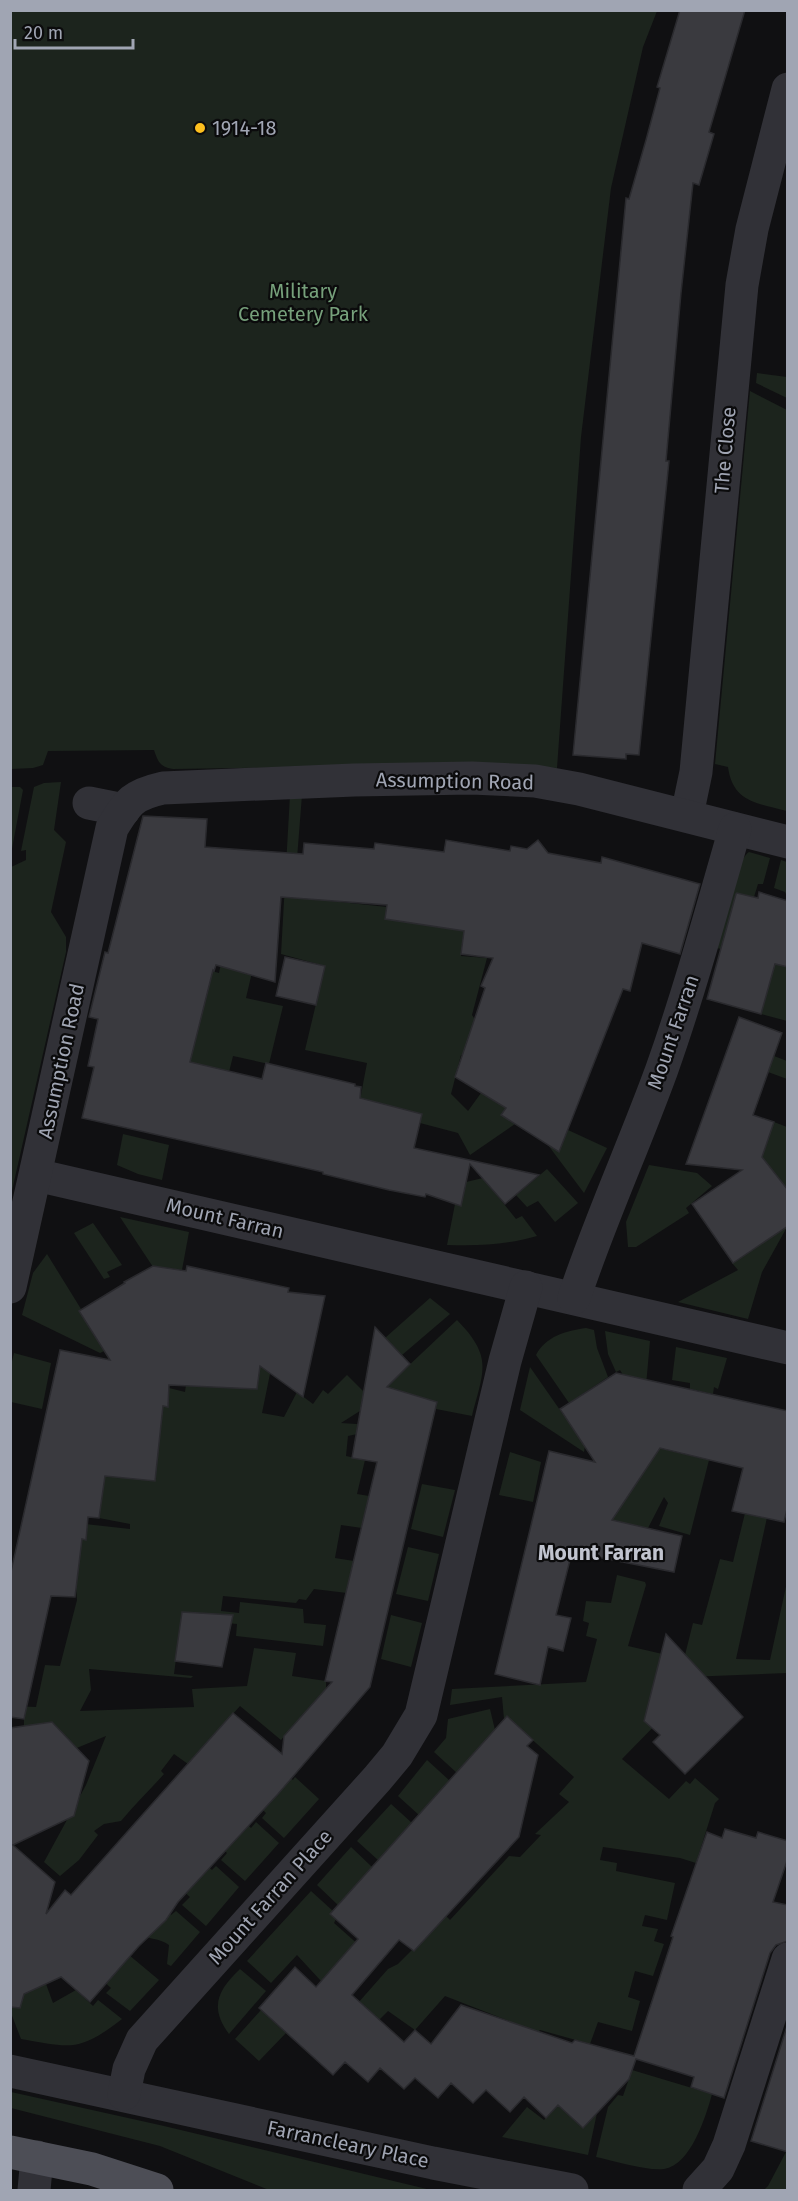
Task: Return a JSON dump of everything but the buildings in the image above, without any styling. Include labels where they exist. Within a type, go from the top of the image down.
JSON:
[{"type":"main road","points":[[24,2154],[92,2169],[157,2190]]},
{"type":"street","name":"The Close","points":[[687,815],[696,772],[741,285],[752,229],[788,89]]},
{"type":"street","name":"Assumption Road","points":[[36,1175],[112,828],[123,810],[141,793],[163,788],[354,780],[472,778],[535,781],[687,815],[788,842]]},
{"type":"street","points":[[89,803],[123,810]]},
{"type":"street","name":"Mount Farran","points":[[574,1298],[592,1243],[662,1071],[735,829]]},
{"type":"street","points":[[10,1287],[36,1175]]},
{"type":"street","name":"Mount Farran","points":[[36,1175],[788,1348]]},
{"type":"street","name":"Mount Farran Place","points":[[124,2094],[129,2069],[142,2040],[398,1755],[417,1723],[425,1702],[505,1361],[526,1287]]},
{"type":"street","points":[[699,2190],[718,2169],[729,2145],[788,1959]]},
{"type":"street","points":[[10,2071],[124,2094]]},
{"type":"street","name":"Farrancleary Place","points":[[124,2094],[410,2158],[572,2190]]},
{"type":"street","points":[[24,2154],[34,2190]]},
{"type":"green space","name":"Military Cemetery Park","points":[[10,11],[657,11],[643,47],[611,188],[581,437],[557,768],[461,765],[173,769],[160,763],[154,750],[48,751],[43,765],[11,769]]},
{"type":"green space","points":[[757,373],[787,377],[787,398],[756,383]]},
{"type":"green space","points":[[750,391],[787,410],[787,811],[748,800],[735,788],[728,767],[715,764]]},
{"type":"green space","points":[[61,782],[54,830],[66,842],[51,912],[66,937],[66,952],[11,1195],[11,867],[26,860],[26,850],[21,851],[34,787],[44,783]]},
{"type":"green space","points":[[10,787],[20,787],[23,790],[11,854]]},
{"type":"green space","points":[[290,795],[302,795],[294,897],[387,907],[465,931],[461,956],[487,958],[472,1015],[488,1023],[480,1061],[461,1055],[451,1094],[468,1111],[481,1093],[506,1108],[501,1115],[515,1124],[470,1155],[458,1133],[420,1123],[422,1114],[360,1100],[367,1063],[305,1050],[325,966],[281,954]]},
{"type":"green space","points":[[749,852],[770,858],[763,884],[758,884],[754,897],[737,893],[722,949],[716,948],[733,881],[743,858]]},
{"type":"green space","points":[[781,860],[787,862],[787,896],[785,892],[774,888]]},
{"type":"green space","points":[[221,963],[253,968],[246,998],[283,1006],[269,1064],[233,1056],[229,1072],[192,1087],[139,978],[187,964],[219,973]]},
{"type":"green space","points":[[772,963],[787,967],[787,1021],[761,1014]]},
{"type":"green space","points":[[774,1056],[787,1061],[787,1079],[768,1072]]},
{"type":"green space","points":[[774,1122],[787,1127],[787,1227],[762,1272],[748,1319],[678,1302],[738,1270],[732,1263],[779,1231],[740,1174],[756,1137]]},
{"type":"green space","points":[[568,1130],[607,1148],[584,1193],[548,1145]]},
{"type":"green space","points":[[123,1134],[169,1145],[162,1180],[138,1174],[117,1165]]},
{"type":"green space","points":[[649,1165],[697,1173],[712,1186],[686,1208],[689,1213],[636,1247],[628,1247],[626,1222]]},
{"type":"green space","points":[[547,1169],[578,1203],[555,1222],[538,1201],[527,1207],[516,1195]]},
{"type":"green space","points":[[483,1178],[516,1219],[522,1216],[537,1236],[492,1244],[447,1245],[455,1204],[466,1182]]},
{"type":"green space","points":[[120,1217],[189,1232],[182,1270],[160,1267],[155,1270]]},
{"type":"green space","points":[[93,1223],[122,1265],[107,1272],[110,1277],[104,1279],[74,1233]]},
{"type":"green space","points":[[47,1254],[104,1351],[100,1353],[22,1315],[33,1273]]},
{"type":"green space","points":[[430,1298],[450,1314],[402,1355],[385,1338]]},
{"type":"green space","points":[[457,1320],[476,1344],[481,1355],[482,1375],[472,1416],[436,1409],[437,1402],[393,1392],[386,1387]]},
{"type":"green space","points":[[586,1328],[594,1330],[597,1348],[608,1377],[569,1403],[536,1355],[551,1339],[564,1333]]},
{"type":"green space","points":[[605,1331],[650,1341],[644,1408],[620,1370],[616,1372],[608,1354]]},
{"type":"green space","points":[[676,1347],[727,1358],[718,1389],[714,1387],[713,1394],[690,1389],[690,1383],[672,1380]]},
{"type":"green space","points":[[14,1353],[51,1363],[42,1409],[11,1402],[11,1366]]},
{"type":"green space","points":[[239,1362],[271,1369],[262,1413],[284,1417],[297,1392],[313,1404],[323,1390],[328,1394],[347,1375],[374,1402],[341,1423],[372,1425],[357,1434],[348,1436],[346,1456],[365,1460],[357,1494],[369,1496],[362,1528],[341,1525],[335,1558],[354,1561],[347,1593],[314,1589],[306,1600],[299,1599],[296,1603],[223,1596],[221,1611],[239,1613],[240,1602],[303,1609],[304,1623],[326,1625],[323,1646],[236,1636],[237,1624],[207,1621],[176,1659],[174,1674],[193,1676],[191,1678],[89,1669],[91,1690],[80,1711],[194,1707],[192,1689],[247,1686],[254,1648],[296,1653],[292,1676],[326,1681],[326,1691],[281,1740],[240,1706],[188,1764],[174,1754],[161,1771],[164,1774],[121,1821],[104,1824],[94,1831],[98,1835],[79,1860],[60,1876],[44,1862],[86,1785],[106,1736],[40,1763],[24,1741],[24,1714],[11,1706],[36,1707],[45,1665],[60,1666],[77,1600],[76,1586],[64,1586],[74,1538],[85,1540],[76,1523],[130,1529],[130,1524],[99,1518],[101,1502],[87,1500],[144,1405],[168,1407],[169,1388],[185,1392],[189,1364]]},
{"type":"green space","points":[[530,1367],[585,1446],[584,1452],[520,1410]]},
{"type":"green space","points":[[608,1436],[709,1460],[690,1535],[659,1526],[668,1503],[664,1497],[648,1528],[611,1520],[603,1464],[593,1461]]},
{"type":"green space","points":[[510,1452],[541,1462],[533,1502],[499,1495]]},
{"type":"green space","points":[[422,1484],[455,1490],[443,1537],[411,1529]]},
{"type":"green space","points":[[746,1509],[768,1513],[736,1659],[770,1660],[787,1582],[787,1673],[687,1677],[666,1714],[622,1759],[669,1799],[686,1781],[690,1784],[695,1778],[719,1799],[715,1803],[696,1863],[680,1858],[603,1847],[600,1860],[617,1863],[616,1871],[675,1883],[667,1920],[645,1915],[642,1926],[658,1929],[654,1941],[664,1944],[653,1976],[635,1971],[628,1997],[640,2001],[632,2031],[598,2022],[590,2044],[540,2030],[523,2049],[509,2021],[445,1996],[415,2030],[388,2011],[379,2020],[358,2003],[388,1969],[398,1964],[446,1916],[450,1920],[509,1856],[520,1857],[541,1835],[535,1834],[569,1802],[559,1794],[574,1777],[507,1717],[504,1719],[502,1697],[450,1705],[452,1689],[586,1682],[597,1639],[586,1636],[589,1623],[583,1621],[586,1601],[611,1603],[617,1575],[645,1582],[646,1585],[628,1646],[684,1659],[693,1623],[702,1625],[720,1559],[733,1562]]},
{"type":"green space","points":[[408,1547],[439,1554],[428,1601],[396,1594]]},
{"type":"green space","points":[[391,1615],[422,1623],[411,1667],[381,1659]]},
{"type":"green space","points":[[490,1709],[495,1730],[488,1737],[496,1744],[457,1773],[434,1752],[446,1738],[448,1719]]},
{"type":"green space","points":[[427,1760],[450,1781],[419,1815],[398,1796]]},
{"type":"green space","points":[[284,1773],[293,1780],[295,1777],[319,1799],[284,1838],[262,1818],[266,1813],[262,1809]]},
{"type":"green space","points":[[391,1804],[412,1823],[390,1863],[382,1856],[378,1860],[357,1841]]},
{"type":"green space","points":[[256,1822],[279,1843],[245,1881],[221,1860],[227,1853],[219,1846],[248,1825],[251,1828]]},
{"type":"green space","points":[[351,1847],[372,1867],[367,1872],[375,1880],[338,1905],[317,1885]]},
{"type":"green space","points":[[203,1862],[212,1870],[216,1866],[239,1887],[206,1926],[182,1905],[190,1897],[180,1888]]},
{"type":"green space","points":[[311,1891],[333,1911],[330,1914],[336,1919],[334,1923],[361,1947],[336,1976],[330,1971],[321,1981],[297,1955],[271,1983],[247,1961]]},
{"type":"green space","points":[[163,1906],[171,1915],[176,1911],[200,1932],[171,1966],[167,1964],[169,1945],[140,1933]]},
{"type":"green space","points":[[123,1950],[159,1980],[130,2011],[106,1993],[111,1988],[99,1977]]},
{"type":"green space","points":[[240,1969],[266,1991],[229,2034],[219,2015],[219,1999],[226,1984]]},
{"type":"green space","points":[[46,1984],[53,2003],[76,1990],[93,2006],[98,2000],[122,2019],[95,2037],[74,2045],[21,2039],[11,2013],[10,1985]]},
{"type":"green space","points":[[261,2010],[286,2033],[259,2061],[235,2039]]},
{"type":"green space","points":[[632,2070],[712,2094],[696,2138],[682,2159],[674,2166],[664,2169],[648,2169],[596,2157],[608,2107],[618,2095],[623,2096]]},
{"type":"green space","points":[[11,2092],[431,2190],[269,2190],[160,2146],[11,2108]]},
{"type":"green space","points":[[558,2105],[583,2128],[597,2113],[588,2155],[502,2137],[527,2107],[544,2120]]},
{"type":"green space","points":[[787,2150],[787,2190],[764,2190],[768,2186]]},
{"type":"place","name":"1914-18","points":[[200,128]]},
{"type":"district","name":"Mount Farran","points":[[601,1553]]}]
